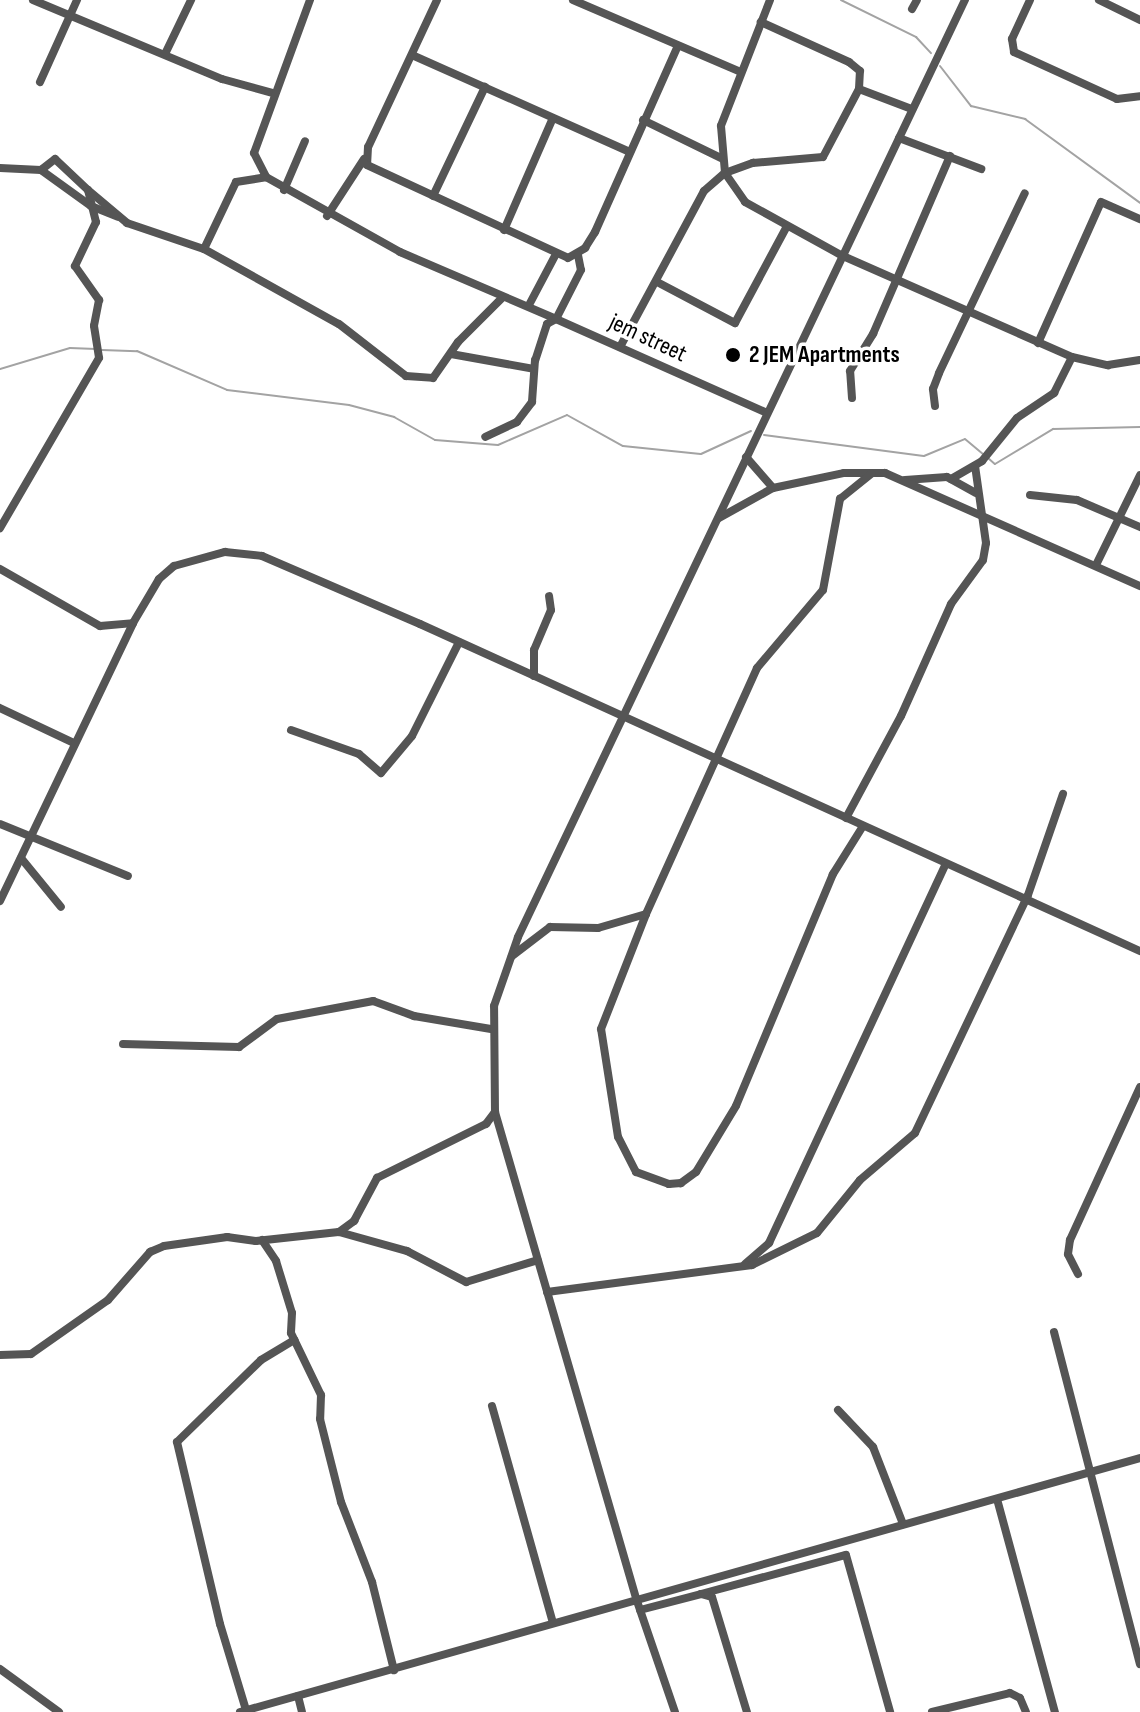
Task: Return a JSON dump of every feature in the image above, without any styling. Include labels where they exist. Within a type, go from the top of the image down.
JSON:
[{"type":"street","points":[[33,0],[72,12],[222,79],[273,93]]},
{"type":"street","points":[[40,82],[77,0]]},
{"type":"street","points":[[166,52],[191,0]]},
{"type":"street","points":[[327,216],[364,159],[437,0]]},
{"type":"street","points":[[573,0],[739,71]]},
{"type":"street","points":[[770,0],[739,71],[721,126],[721,158],[725,173],[745,202],[786,228],[843,256],[1072,357],[1108,365],[1140,360]]},
{"type":"street","points":[[675,1712],[636,1598],[495,1112],[491,1029],[509,959],[965,0]]},
{"type":"street","points":[[1030,0],[1012,39],[1014,52],[1117,99],[1140,96]]},
{"type":"street","points":[[1099,0],[1140,20]]},
{"type":"street","points":[[204,249],[236,182],[266,177],[254,153],[307,1]]},
{"type":"street","points":[[620,347],[659,283],[697,198],[725,173],[763,161],[823,157],[859,89],[860,71],[849,62],[761,22]]},
{"type":"street","points":[[485,437],[517,422],[532,402],[534,369],[545,330],[556,319],[581,270],[578,255],[595,232],[628,151],[678,46]]},
{"type":"street","points":[[412,55],[628,151]]},
{"type":"street","points":[[433,196],[485,87]]},
{"type":"street","points":[[859,89],[912,109]]},
{"type":"street","points":[[504,230],[553,118]]},
{"type":"street","points":[[643,120],[721,158]]},
{"type":"street","points":[[899,138],[981,169]]},
{"type":"street","points":[[284,190],[305,141]]},
{"type":"street","points":[[852,398],[850,371],[873,334],[950,156]]},
{"type":"street","points":[[364,159],[433,196],[556,254],[578,255]]},
{"type":"street","points":[[41,170],[58,160],[88,190],[113,207],[119,217]]},
{"type":"street","points":[[0,168],[41,170],[91,206],[204,249],[339,324],[406,376],[433,378],[502,298]]},
{"type":"street","name":"jem street","points":[[266,177],[327,216],[502,298],[529,305],[767,413]]},
{"type":"street","points":[[0,528],[99,358],[94,326],[99,300],[75,266],[96,222],[88,190]]},
{"type":"street","points":[[935,406],[933,389],[1025,193]]},
{"type":"street","points":[[1038,343],[1101,202],[1140,219]]},
{"type":"street","points":[[659,283],[735,323],[786,228]]},
{"type":"street","points":[[529,305],[556,254]]},
{"type":"street","points":[[451,354],[534,369]]},
{"type":"street","points":[[904,480],[951,479],[975,466],[1017,418],[1054,393],[1072,357]]},
{"type":"street","points":[[746,457],[773,488]]},
{"type":"street","points":[[846,818],[901,716],[943,620],[983,560],[984,520],[976,493],[975,466]]},
{"type":"street","points":[[716,519],[773,488],[844,473],[885,473],[984,520],[1140,586]]},
{"type":"street","points":[[863,826],[837,866],[732,1113],[696,1172],[681,1183],[649,1180],[636,1172],[623,1151],[601,1045],[601,1029],[646,914],[762,660],[823,590],[840,499],[871,474]]},
{"type":"street","points":[[1096,565],[1140,475]]},
{"type":"street","points":[[951,479],[976,493]]},
{"type":"street","points":[[1030,495],[1077,500],[1140,527]]},
{"type":"street","points":[[0,901],[27,838],[133,623],[159,579],[174,566],[225,552],[262,556],[717,757],[1140,951]]},
{"type":"street","points":[[0,569],[100,626],[133,623]]},
{"type":"street","points":[[534,676],[534,650],[551,610],[549,596]]},
{"type":"street","points":[[291,730],[359,754],[381,773],[412,736],[459,642]]},
{"type":"street","points":[[0,708],[74,743]]},
{"type":"street","points":[[547,1292],[713,1273],[745,1264],[757,1264],[779,1248],[809,1239],[860,1180],[910,1141],[1025,900],[1063,794]]},
{"type":"street","points":[[0,824],[27,838],[128,876]]},
{"type":"street","points":[[21,858],[61,907]]},
{"type":"street","points":[[745,1264],[769,1243],[946,864]]},
{"type":"street","points":[[509,959],[550,927],[598,928],[646,914]]},
{"type":"street","points":[[123,1044],[239,1047],[277,1019],[373,1001],[408,1015],[491,1029]]},
{"type":"street","points":[[1078,1274],[1068,1254],[1070,1240],[1140,1087]]},
{"type":"street","points":[[339,1232],[352,1224],[381,1175],[486,1124],[495,1112]]},
{"type":"street","points":[[0,1355],[31,1354],[108,1300],[159,1249],[227,1237],[262,1240],[339,1232],[407,1251],[466,1282],[538,1260]]},
{"type":"street","points":[[262,1240],[276,1261],[292,1309],[294,1340],[321,1395],[320,1419],[341,1502],[372,1582],[394,1670]]},
{"type":"street","points":[[1054,1332],[1088,1474],[1140,1664]]},
{"type":"street","points":[[294,1340],[261,1360],[177,1442],[243,1711],[1140,1458]]},
{"type":"street","points":[[492,1406],[553,1623]]},
{"type":"street","points":[[838,1410],[873,1447],[903,1524]]},
{"type":"street","points":[[997,1499],[1055,1712]]},
{"type":"street","points":[[640,1610],[846,1555],[890,1712]]},
{"type":"street","points":[[701,1594],[712,1597],[719,1608],[747,1712]]},
{"type":"street","points":[[0,1669],[59,1712]]},
{"type":"street","points":[[932,1712],[1010,1693],[1020,1698],[1026,1712]]},
{"type":"street","points":[[298,1696],[302,1712]]},
{"type":"waterway","points":[[841,0],[916,37],[931,53]]},
{"type":"waterway","points":[[940,66],[971,106],[1025,119],[1140,203]]},
{"type":"waterway","points":[[0,369],[70,348],[96,349]]},
{"type":"waterway","points":[[102,350],[137,351],[227,390],[349,405],[394,417],[435,440],[498,445],[567,415],[623,446],[701,454],[751,431]]},
{"type":"waterway","points":[[988,458],[995,464],[1053,429],[1140,427]]},
{"type":"waterway","points":[[764,435],[924,456],[965,439],[983,454]]},
{"type":"place","name":"2 JEM Apartments","points":[[733,355]]}]
